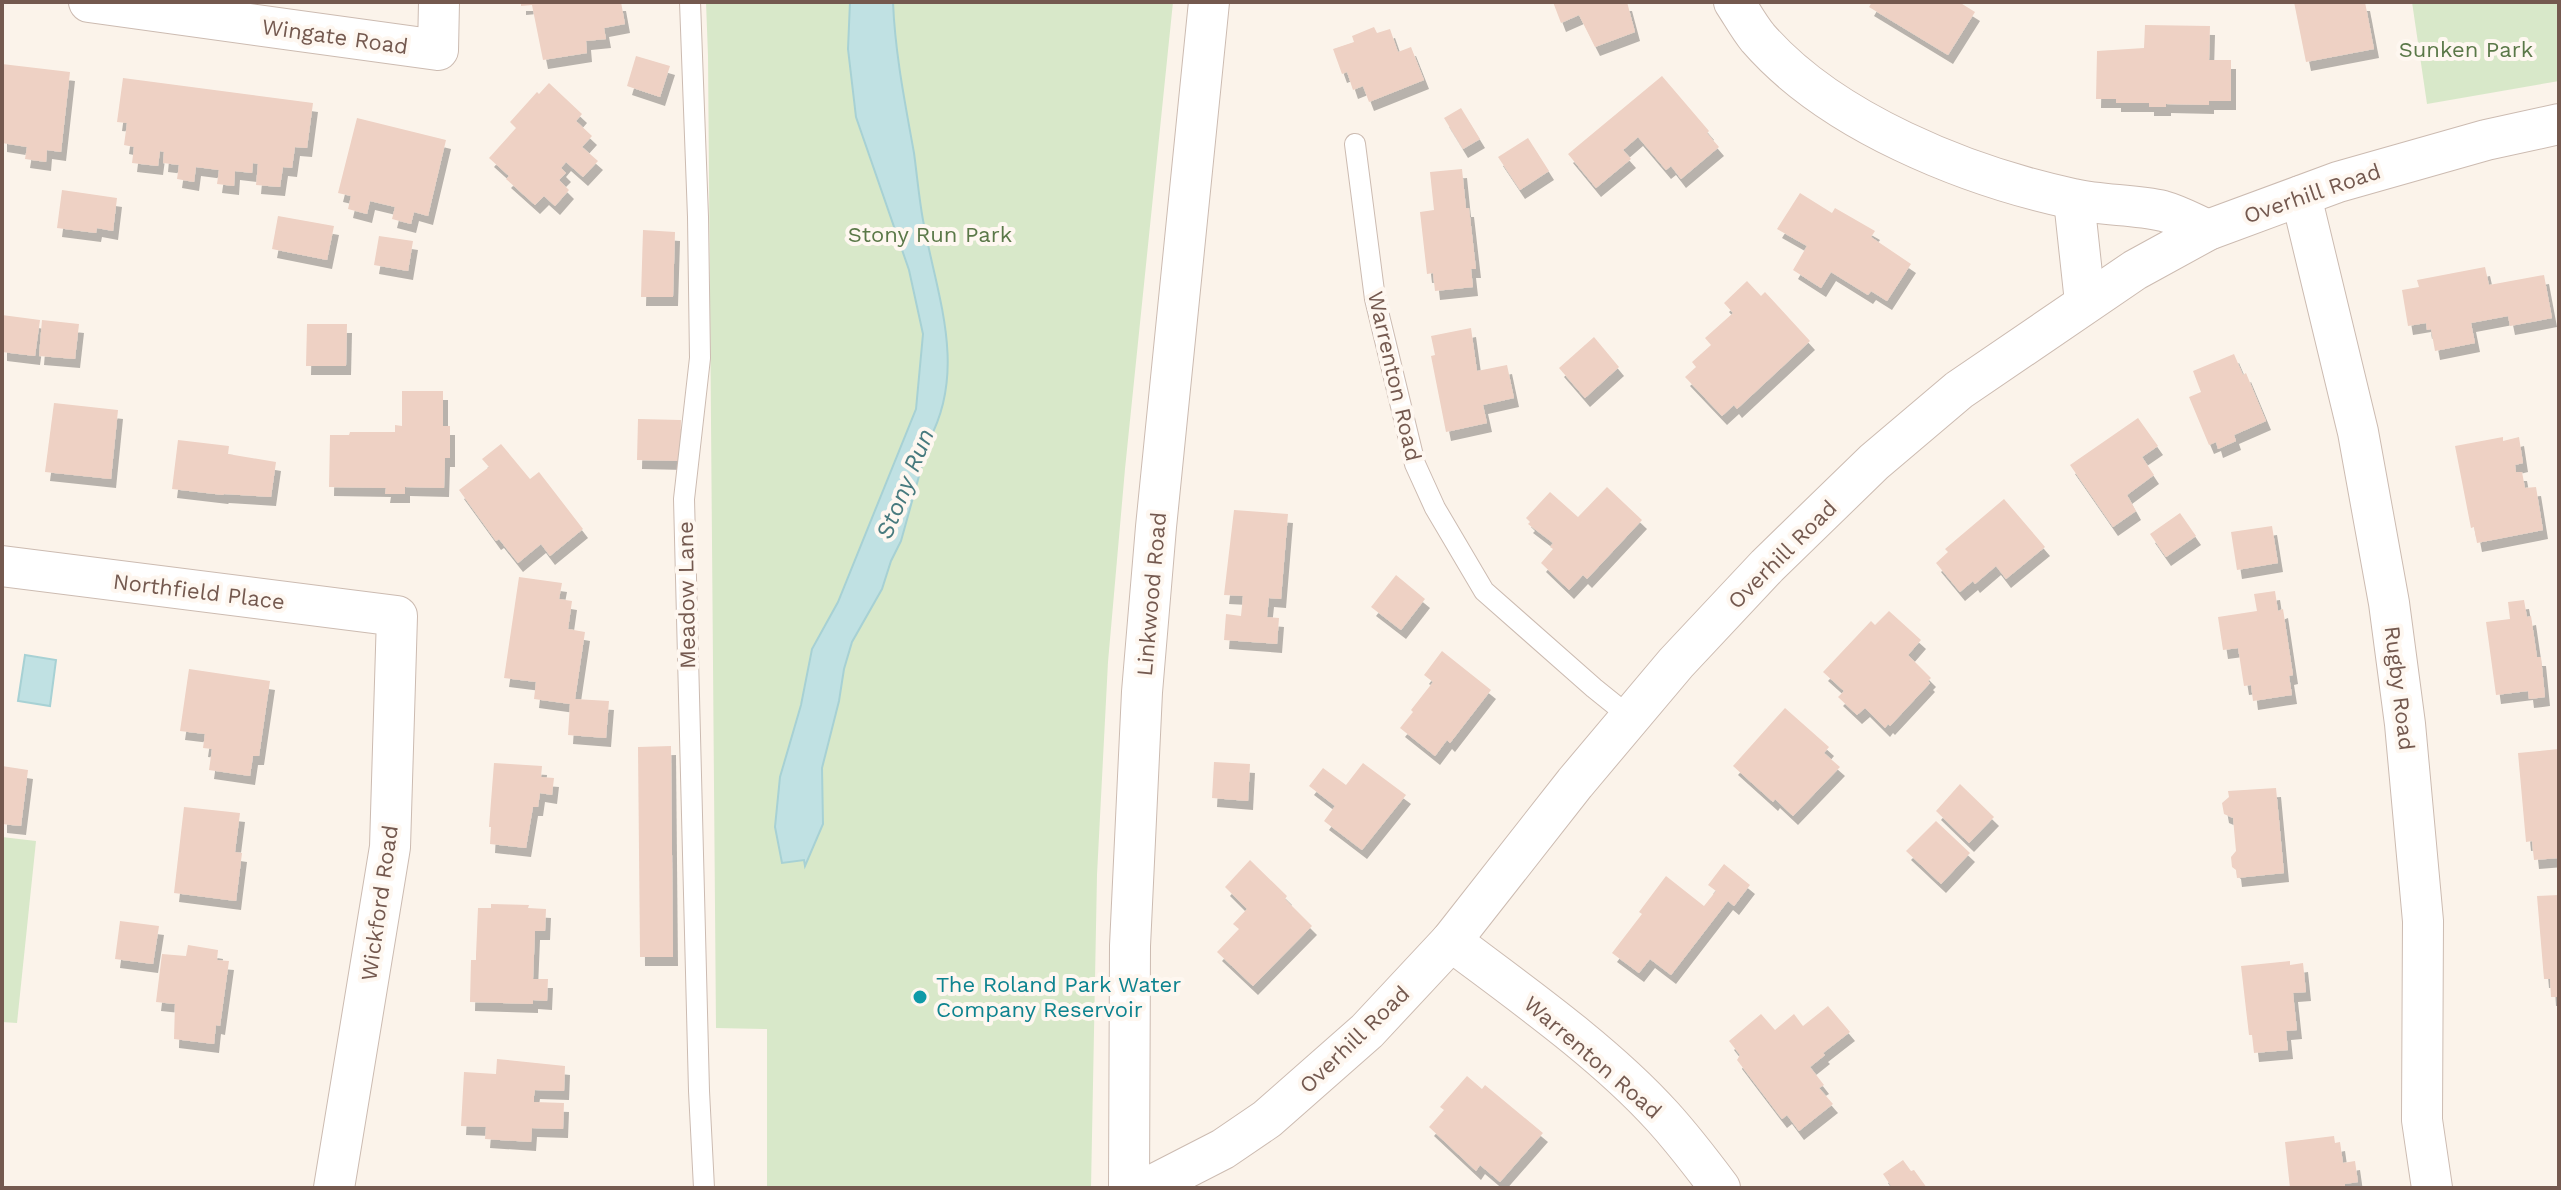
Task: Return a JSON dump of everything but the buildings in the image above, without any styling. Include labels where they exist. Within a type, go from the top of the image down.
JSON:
[{"type":"street","name":"Wingate Road","points":[[89,2],[173,8],[438,50],[439,2]]},
{"type":"street","name":"Linkwood Road","points":[[1129,1188],[1130,946],[1142,692],[1209,2]]},
{"type":"street","points":[[1734,2],[1757,37],[1794,72],[1853,115],[1912,145],[1978,172],[2074,200],[2164,211],[2208,230]]},
{"type":"street","name":"Overhill Road","points":[[1147,1188],[1223,1149],[1267,1119],[1367,1031],[1451,941],[1676,663],[1767,566],[1874,462],[1959,390],[2085,302],[2208,230],[2414,159],[2559,124]]},
{"type":"street","name":"Rugby Road","points":[[2301,196],[2358,432],[2389,603],[2405,724],[2423,921],[2422,1120],[2432,1188]]},
{"type":"street","points":[[2074,200],[2085,302]]},
{"type":"street","name":"Northfield Place","points":[[2,566],[397,616]]},
{"type":"street","name":"Wickford Road","points":[[334,1188],[390,847],[397,616]]},
{"type":"street","name":"Warrenton Road","points":[[1451,941],[1618,1074],[1662,1115],[1720,1188]]},
{"type":"lane","name":"Meadow Lane","points":[[690,2],[700,358],[684,499],[704,1188]]},
{"type":"lane","name":"Warrenton Road","points":[[1355,144],[1379,314],[1415,464],[1435,508],[1484,591],[1630,717]]},
{"type":"green space","name":"Stony Run Park","points":[[706,2],[1173,2],[1108,662],[1097,875],[1091,1188],[767,1188],[767,1029],[716,1028]]},
{"type":"green space","name":"Sunken Park","points":[[2412,2],[2559,2],[2559,81],[2427,104]]},
{"type":"green space","points":[[2,837],[36,841],[17,1023],[2,1022]]},
{"type":"water","name":"Stony Run","points":[[850,2],[893,2],[898,59],[922,212],[946,330],[948,358],[940,413],[929,440],[901,541],[882,589],[852,642],[844,669],[822,768],[823,824],[805,866],[804,860],[782,863],[775,827],[780,777],[801,705],[812,649],[838,602],[916,409],[923,334],[909,270],[856,117],[848,49]]},
{"type":"water","points":[[25,655],[56,660],[50,706],[18,701]]},
{"type":"place","name":"The Roland Park Water Company Reservoir","points":[[920,997]]}]
